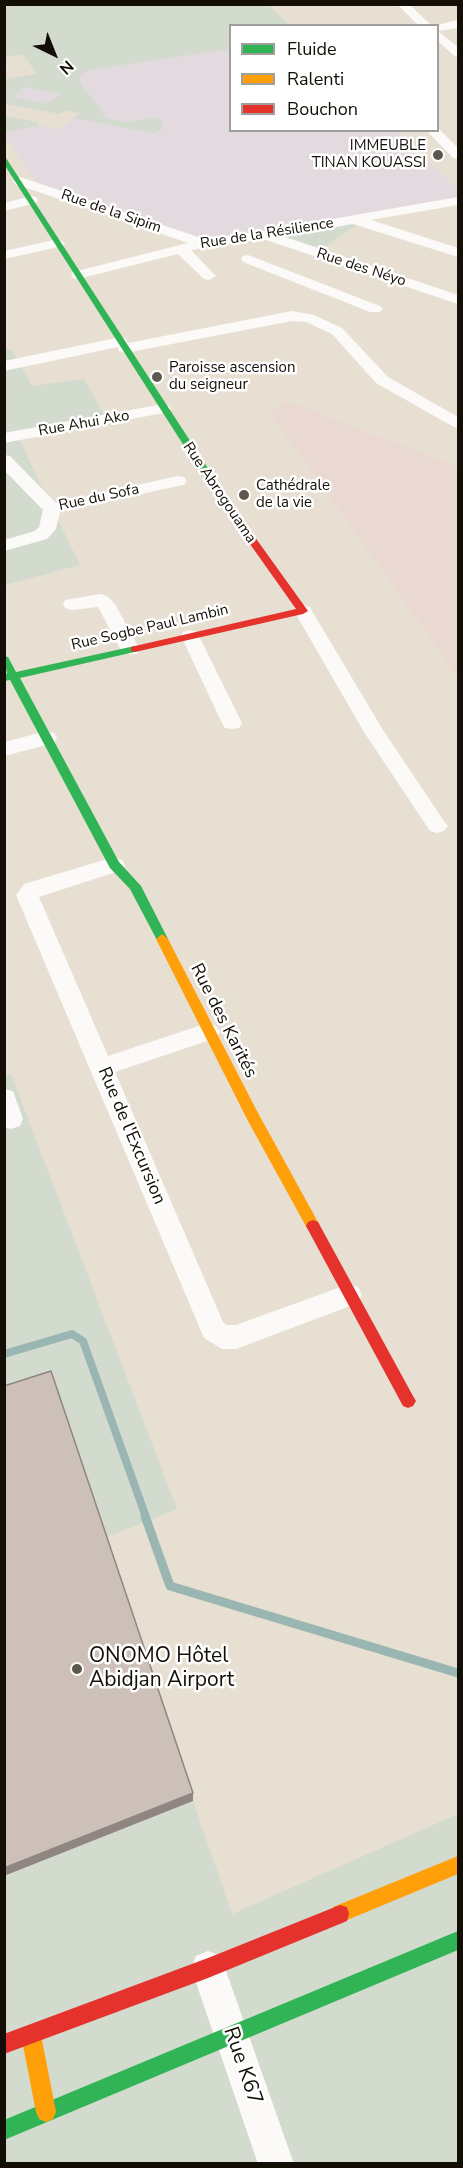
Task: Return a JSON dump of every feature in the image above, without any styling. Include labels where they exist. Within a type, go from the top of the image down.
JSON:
[{"type":"street","points":[[402,4],[424,24]]},
{"type":"street","points":[[439,27],[459,24]]},
{"type":"street","points":[[439,36],[459,53]]},
{"type":"street","points":[[434,132],[459,155]]},
{"type":"street","name":"Rue Abrogouama","points":[[4,158],[163,409],[303,611],[374,732],[437,826]]},
{"type":"street","name":"Rue de la Sipim","points":[[20,181],[202,243]]},
{"type":"street","points":[[4,207],[31,200]]},
{"type":"street","name":"Rue de la Résilience","points":[[78,275],[202,243],[264,235],[459,201]]},
{"type":"street","points":[[354,219],[459,253]]},
{"type":"street","name":"Rue des Néyo","points":[[264,235],[459,300]]},
{"type":"street","points":[[4,255],[58,243]]},
{"type":"street","points":[[182,249],[209,276]]},
{"type":"street","points":[[248,259],[375,309],[337,331]]},
{"type":"street","points":[[4,366],[292,316],[309,318],[337,331],[382,380],[459,423]]},
{"type":"street","name":"Rue Ahui Ako","points":[[4,438],[163,409]]},
{"type":"street","name":"Rue du Sofa","points":[[4,460],[52,509],[178,481]]},
{"type":"street","points":[[4,546],[41,535],[47,529],[52,509]]},
{"type":"street","points":[[72,604],[100,600],[106,604],[130,650]]},
{"type":"street","name":"Rue Sogbe Paul Lambin","points":[[9,677],[303,611]]},
{"type":"street","points":[[190,636],[232,723]]},
{"type":"street","name":"Rue des Karités","points":[[4,659],[9,677],[47,738],[114,865],[135,886],[208,1032],[348,1295],[408,1401]]},
{"type":"street","points":[[4,749],[47,738]]},
{"type":"street","name":"Rue de l'Excursion","points":[[114,865],[32,890],[27,895],[213,1330],[222,1337],[236,1336],[348,1295]]},
{"type":"street","points":[[102,1067],[208,1032]]},
{"type":"street","points":[[4,2043],[208,1968],[459,1865]]},
{"type":"street","points":[[4,2130],[459,1941]]},
{"type":"street","name":"Rue K67","points":[[208,1968],[276,2163]]},
{"type":"street","points":[[31,2034],[46,2112]]},
{"type":"shaded area","points":[[24,4],[269,5],[288,24],[229,24],[229,49],[89,70],[81,74],[79,80],[106,118],[124,122],[156,118],[162,122],[163,126],[161,130],[153,133],[74,118],[79,113],[65,110],[60,114],[5,104],[5,79],[37,74],[23,54],[5,57],[5,7]],"holes":[[[25,87],[60,95],[47,104],[12,97]]]},
{"type":"shaded area","points":[[229,49],[229,132],[398,132],[458,190],[458,198],[208,241],[36,182],[4,133],[41,125],[60,129],[79,113],[11,97],[40,77]]},
{"type":"shaded area","points":[[5,116],[38,122],[37,124],[41,125],[7,132]]},
{"type":"shaded area","points":[[349,224],[356,225],[322,249],[283,236]]},
{"type":"shaded area","points":[[5,349],[12,350],[32,386],[84,379],[104,415],[17,435],[80,565],[5,585]]},
{"type":"shaded area","points":[[287,401],[458,467],[458,676],[270,413]]},
{"type":"shaded area","points":[[11,1074],[177,1509],[105,1538],[5,1399],[4,1076]]},
{"type":"shaded area","points":[[193,1801],[232,1914],[458,1814],[458,2163],[5,2164],[5,1876]]},
{"type":"building","name":"ONOMO Hôtel Abidjan Airport","points":[[51,1371],[193,1793],[4,1868],[4,1386]]},
{"type":"waterway","points":[[4,1354],[72,1334],[83,1341],[146,1517]]},
{"type":"waterway","points":[[145,1516],[170,1586],[458,1673]]},
{"type":"traffic: fast","points":[[4,157],[221,496]]},
{"type":"traffic: fast","points":[[4,678],[135,649]]},
{"type":"traffic: fast","points":[[4,659],[114,865],[135,886],[162,939]]},
{"type":"traffic: fast","points":[[4,2130],[458,1941]]},
{"type":"traffic: slow","points":[[162,939],[253,1117],[313,1226]]},
{"type":"traffic: slow","points":[[340,1914],[458,1865]]},
{"type":"traffic: slow","points":[[31,2035],[46,2112]]},
{"type":"traffic: jam","points":[[135,649],[303,611],[221,496]]},
{"type":"traffic: jam","points":[[313,1226],[408,1401]]},
{"type":"traffic: jam","points":[[4,2044],[208,1968],[340,1914]]},
{"type":"place","name":"IMMEUBLE TINAN KOUASSI","points":[[438,155]]},
{"type":"place","name":"Paroisse ascension du seigneur","points":[[157,377]]},
{"type":"place","name":"Cathédrale de la vie","points":[[244,495]]},
{"type":"place","name":"ONOMO Hôtel Abidjan Airport","points":[[77,1669]]}]
